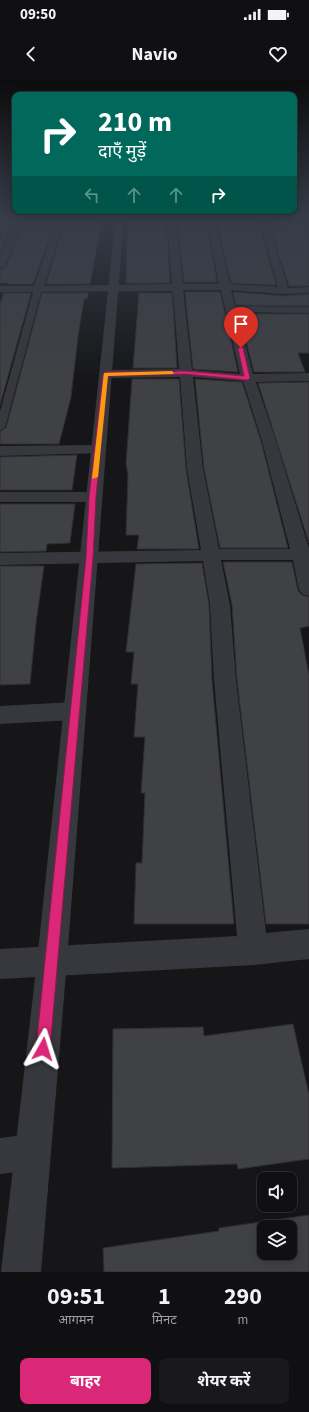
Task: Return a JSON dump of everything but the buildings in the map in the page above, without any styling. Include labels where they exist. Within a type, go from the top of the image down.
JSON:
[{"type":"street","points":[[38,289],[44,271]]},
{"type":"street","points":[[21,1272],[16,1154],[52,961],[74,712],[90,558],[97,450],[102,424],[115,271]]},
{"type":"street","points":[[176,271],[195,469],[220,605],[225,680],[253,950]]},
{"type":"street","points":[[222,271],[248,378],[305,554],[309,590]]},
{"type":"street","points":[[278,271],[284,291]]},
{"type":"street","points":[[0,289],[226,288],[284,291],[309,290]]},
{"type":"street","points":[[231,309],[309,310]]},
{"type":"street","points":[[106,374],[185,373],[248,378],[309,377]]},
{"type":"street","points":[[0,451],[97,450]]},
{"type":"street","points":[[0,497],[93,497]]},
{"type":"street","points":[[0,560],[211,554],[305,554]]},
{"type":"street","points":[[0,715],[74,712]]},
{"type":"street","points":[[0,964],[253,950],[309,944]]},
{"type":"lane","points":[[0,428],[38,289]]},
{"type":"slow traffic","points":[[95,477],[97,450],[102,424],[106,374],[172,373]]},
{"type":"route","points":[[43,1049],[74,712],[90,558],[97,450],[102,424],[106,374],[185,373],[248,378],[241,348]]}]
